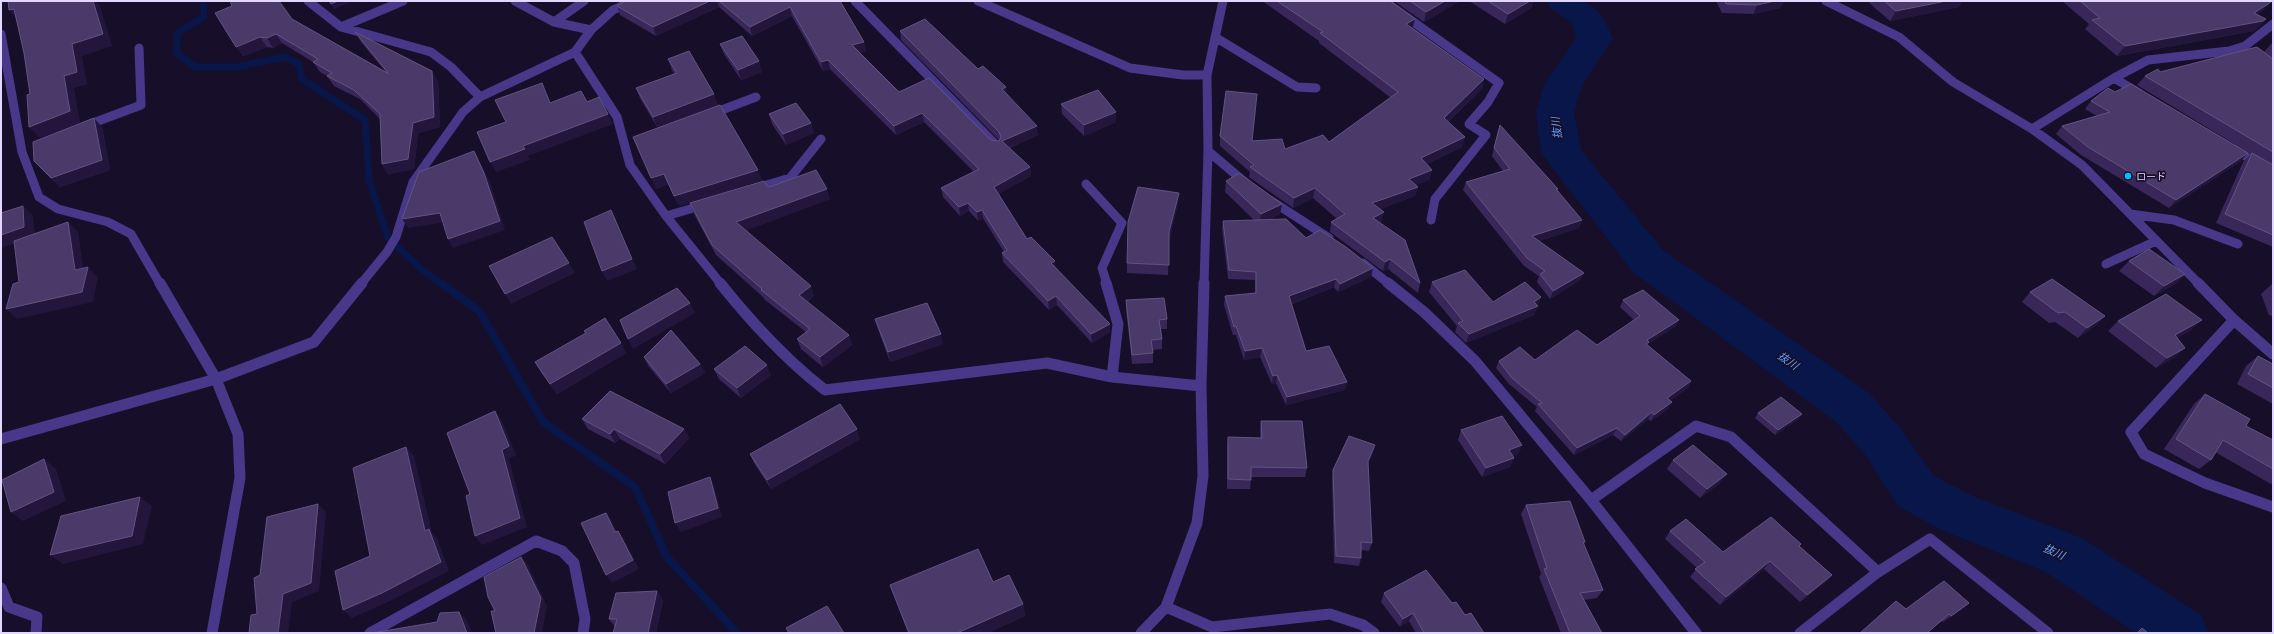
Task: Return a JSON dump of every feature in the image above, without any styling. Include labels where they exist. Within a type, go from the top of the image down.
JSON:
[{"type":"street","points":[[308,1],[341,27],[431,52],[451,67],[480,98]]},
{"type":"street","points":[[341,27],[403,1]]},
{"type":"street","points":[[515,1],[554,22],[591,30]]},
{"type":"street","points":[[554,22],[584,1]]},
{"type":"street","points":[[1,439],[216,379],[314,342],[387,252],[396,237],[413,182],[454,128],[463,112],[480,98],[575,52],[591,30],[613,10],[633,1]]},
{"type":"street","points":[[978,1],[1130,68],[1183,75],[1207,75]]},
{"type":"street","points":[[1141,633],[1166,607],[1197,523],[1203,476],[1201,386],[1208,151],[1207,75],[1223,1]]},
{"type":"street","points":[[1384,1],[1499,83],[1488,102],[1469,124],[1486,135],[1435,199],[1431,220]]},
{"type":"street","points":[[1826,1],[1899,37],[1954,82],[2032,129],[2082,166],[2234,320],[2273,354]]},
{"type":"street","points":[[858,2],[996,145]]},
{"type":"street","points":[[2032,129],[2114,78],[2148,60],[2248,48],[2273,24]]},
{"type":"street","points":[[1,34],[26,151],[39,197],[58,209],[108,222],[131,234],[216,379],[238,434],[240,478],[212,633]]},
{"type":"street","points":[[1215,37],[1297,87],[1316,88]]},
{"type":"street","points":[[75,130],[141,105],[139,48]]},
{"type":"street","points":[[575,52],[617,117],[629,145],[630,165],[666,216],[750,320],[796,368],[826,390],[1047,362],[1112,377],[1201,386]]},
{"type":"street","points":[[2114,78],[2148,98]]},
{"type":"street","points":[[706,116],[756,97]]},
{"type":"street","points":[[746,192],[790,178],[821,139]]},
{"type":"street","points":[[2227,145],[2273,173]]},
{"type":"street","points":[[1208,151],[1256,191],[1335,243]]},
{"type":"street","points":[[1086,184],[1122,223],[1102,268],[1118,324],[1112,377]]},
{"type":"street","points":[[666,216],[710,203]]},
{"type":"street","points":[[2130,214],[2174,220],[2238,244]]},
{"type":"street","points":[[2106,264],[2156,241]]},
{"type":"street","points":[[1354,256],[1424,312],[1475,361],[1591,500],[1696,633]]},
{"type":"street","points":[[2234,320],[2131,432],[2144,454],[2204,483],[2273,507]]},
{"type":"street","points":[[1591,500],[1696,426],[1731,437],[1878,572]]},
{"type":"street","points":[[1800,633],[1878,572],[1930,538],[2048,633]]},
{"type":"street","points":[[370,633],[536,541],[562,551],[574,563],[585,619],[583,633]]},
{"type":"street","points":[[1,588],[9,607],[37,617],[36,633]]},
{"type":"street","points":[[1166,607],[1212,627],[1330,614],[1363,624],[1374,633]]},
{"type":"building","points":[[8,1],[93,1],[103,34],[72,44],[77,72],[64,76],[70,111],[29,127],[27,95],[30,94],[24,53],[14,9],[9,10]]},
{"type":"building","points":[[230,1],[279,1],[292,19],[389,74],[355,32],[432,71],[434,117],[413,123],[408,159],[382,164],[380,114],[354,90],[327,76],[332,73],[313,62],[318,59],[276,34],[267,38],[260,37],[236,47],[215,13],[232,6]]},
{"type":"building","points":[[329,1],[338,1],[331,4]]},
{"type":"building","points":[[626,1],[710,1],[653,27],[617,6]]},
{"type":"building","points":[[719,1],[840,1],[864,42],[852,45],[899,92],[929,78],[991,140],[999,141],[1001,137],[999,132],[900,31],[925,19],[978,69],[983,66],[1006,87],[1002,89],[1037,126],[1002,141],[1030,167],[994,187],[1027,239],[1031,237],[1055,261],[1051,263],[1110,324],[1091,334],[1056,296],[1048,301],[1002,253],[1007,250],[982,210],[977,212],[968,203],[959,207],[941,188],[979,169],[922,113],[894,126],[828,60],[821,62],[790,7],[750,27]]},
{"type":"building","points":[[1277,1],[1390,1],[1415,19],[1406,24],[1484,79],[1444,118],[1465,137],[1421,158],[1432,170],[1409,179],[1418,187],[1372,203],[1384,212],[1373,218],[1405,240],[1420,283],[1390,259],[1385,262],[1331,222],[1345,214],[1315,188],[1294,198],[1250,167],[1254,165],[1220,136],[1226,91],[1257,94],[1252,141],[1282,139],[1285,149],[1323,135],[1329,142],[1398,92],[1320,33],[1323,32]]},
{"type":"building","points":[[1410,1],[1445,1],[1426,12]]},
{"type":"building","points":[[1488,1],[1530,1],[1508,14]]},
{"type":"building","points":[[1725,1],[1775,1],[1757,5],[1726,4]]},
{"type":"building","points":[[1884,1],[1946,1],[1896,11]]},
{"type":"building","points":[[2080,1],[2271,2],[2254,13],[2266,19],[2263,21],[2125,46],[2092,20],[2100,18]]},
{"type":"building","points":[[742,36],[759,61],[738,70],[720,44]]},
{"type":"building","points":[[2257,47],[2273,59],[2273,152],[2145,76],[2158,69],[2160,72]]},
{"type":"building","points":[[689,51],[714,94],[653,117],[636,88],[677,73],[668,59]]},
{"type":"building","points":[[542,83],[550,103],[581,91],[587,102],[599,97],[608,114],[523,146],[525,149],[490,162],[477,132],[506,122],[495,100]]},
{"type":"building","points":[[2131,84],[2248,153],[2176,200],[2088,147],[2062,126],[2110,112],[2091,101],[2108,88],[2115,92]]},
{"type":"building","points":[[1098,90],[1116,112],[1084,125],[1061,104]]},
{"type":"building","points":[[796,103],[811,123],[783,134],[769,114]]},
{"type":"building","points":[[720,105],[758,170],[674,196],[664,174],[651,178],[633,137]]},
{"type":"building","points":[[94,118],[102,160],[51,178],[34,161],[33,142]]},
{"type":"building","points":[[1500,125],[1558,189],[1556,189],[1582,220],[1532,236],[1584,273],[1553,291],[1540,274],[1545,271],[1527,258],[1466,182],[1510,169],[1494,148]]},
{"type":"building","points":[[474,151],[484,173],[500,221],[448,239],[440,213],[402,219],[419,172]]},
{"type":"building","points":[[2252,153],[2273,165],[2273,235],[2225,214]]},
{"type":"building","points":[[816,170],[827,189],[736,222],[811,286],[799,295],[849,335],[820,357],[797,339],[810,329],[761,290],[762,289],[712,245],[690,203],[764,181],[768,187],[772,186]]},
{"type":"building","points":[[1239,173],[1282,204],[1261,214],[1226,181]]},
{"type":"building","points":[[1138,187],[1179,193],[1169,232],[1169,265],[1127,263],[1128,222]]},
{"type":"building","points":[[23,206],[24,227],[1,235],[1,213]]},
{"type":"building","points":[[611,210],[632,259],[602,271],[584,222]]},
{"type":"building","points":[[1286,219],[1306,238],[1320,230],[1346,247],[1373,268],[1340,284],[1336,279],[1289,296],[1306,351],[1329,346],[1347,382],[1287,397],[1277,375],[1273,376],[1262,348],[1245,351],[1236,326],[1234,327],[1225,296],[1256,293],[1256,272],[1229,270],[1223,221]]},
{"type":"building","points":[[68,222],[75,270],[88,267],[82,292],[6,309],[13,284],[19,282],[14,241]]},
{"type":"building","points":[[552,237],[569,263],[505,294],[489,266]]},
{"type":"building","points":[[2149,249],[2185,274],[2164,286],[2129,261]]},
{"type":"building","points":[[1465,270],[1493,302],[1525,282],[1541,297],[1534,302],[1538,306],[1469,334],[1458,323],[1463,321],[1432,282]]},
{"type":"building","points":[[2052,279],[2105,316],[2087,328],[2065,312],[2058,313],[2030,292]]},
{"type":"building","points":[[677,288],[690,303],[628,339],[620,320]]},
{"type":"building","points":[[1643,290],[1679,320],[1647,340],[1649,342],[1646,344],[1691,381],[1667,398],[1672,402],[1654,415],[1652,412],[1625,435],[1617,428],[1577,448],[1538,404],[1542,403],[1512,378],[1499,361],[1520,347],[1535,360],[1577,330],[1597,345],[1640,316],[1623,300]]},
{"type":"building","points":[[2166,294],[2202,320],[2175,335],[2185,348],[2167,358],[2118,321]]},
{"type":"building","points":[[1164,298],[1167,319],[1159,320],[1162,339],[1151,340],[1153,353],[1132,355],[1126,300]]},
{"type":"building","points":[[927,303],[941,334],[888,352],[875,319]]},
{"type":"building","points":[[605,318],[621,343],[550,384],[535,362],[586,333],[584,331]]},
{"type":"building","points":[[671,330],[700,364],[666,384],[644,357]]},
{"type":"building","points":[[745,346],[767,365],[737,388],[714,369]]},
{"type":"building","points":[[2258,356],[2273,364],[2273,388],[2248,374]]},
{"type":"building","points":[[610,391],[684,429],[660,454],[614,429],[610,434],[582,419]]},
{"type":"building","points":[[2205,394],[2250,419],[2246,426],[2273,440],[2273,469],[2223,440],[2211,460],[2176,439]]},
{"type":"building","points":[[1781,397],[1802,414],[1778,430],[1758,413]]},
{"type":"building","points":[[840,404],[857,429],[767,480],[750,454]]},
{"type":"building","points":[[495,411],[509,446],[502,450],[520,518],[475,536],[466,496],[470,494],[447,433]]},
{"type":"building","points":[[1502,416],[1522,445],[1509,450],[1514,458],[1486,468],[1461,430]]},
{"type":"building","points":[[1261,421],[1302,421],[1307,468],[1251,467],[1251,480],[1228,479],[1228,437],[1262,438]]},
{"type":"building","points":[[1349,436],[1375,445],[1368,461],[1372,543],[1361,542],[1361,558],[1336,556],[1333,470]]},
{"type":"building","points":[[1693,445],[1727,474],[1707,489],[1673,460]]},
{"type":"building","points":[[406,447],[425,531],[429,529],[441,562],[382,593],[343,610],[335,571],[370,556],[353,468]]},
{"type":"building","points":[[44,459],[54,492],[11,512],[2,480]]},
{"type":"building","points":[[710,477],[718,508],[675,523],[668,492]]},
{"type":"building","points":[[140,497],[132,536],[50,555],[61,516]]},
{"type":"building","points":[[1570,501],[1585,542],[1583,542],[1603,590],[1580,593],[1602,633],[1570,633],[1544,569],[1547,568],[1526,505]]},
{"type":"building","points":[[318,504],[311,583],[283,594],[278,633],[249,633],[251,615],[257,614],[254,578],[260,575],[267,517]]},
{"type":"building","points":[[606,513],[615,532],[618,531],[633,560],[606,575],[581,523]]},
{"type":"building","points":[[1771,517],[1801,544],[1799,546],[1832,575],[1807,595],[1770,561],[1726,597],[1695,569],[1705,562],[1670,531],[1686,519],[1723,552]]},
{"type":"building","points":[[978,549],[993,582],[1009,575],[1023,604],[957,633],[909,633],[890,585]]},
{"type":"building","points":[[521,557],[541,598],[534,633],[496,633],[491,611],[495,611],[488,597],[484,577]]},
{"type":"building","points":[[1426,570],[1452,603],[1456,602],[1465,615],[1471,613],[1484,633],[1424,633],[1413,613],[1403,619],[1384,593]]},
{"type":"building","points":[[1944,581],[1969,603],[1951,616],[1949,614],[1927,633],[1860,633],[1896,601],[1906,609]]},
{"type":"building","points":[[657,591],[648,633],[613,633],[617,619],[609,619],[616,593]]},
{"type":"building","points":[[827,606],[844,633],[789,633],[786,628]]},
{"type":"building","points":[[459,612],[467,633],[372,633],[437,622],[440,613]]},
{"type":"building","points":[[2142,628],[2148,633],[2137,633]]},
{"type":"waterway","points":[[203,1],[204,17],[177,33],[177,53],[195,67],[237,67],[284,57],[299,64],[302,79],[365,120],[369,180],[388,238],[420,268],[442,284]]},
{"type":"waterway","name":"抜川","points":[[1564,1],[1588,17],[1595,39],[1563,85],[1555,112],[1561,153],[1648,261],[1852,407],[1881,439],[1916,491],[1957,513],[2064,555],[2182,633]]},
{"type":"waterway","points":[[441,283],[480,312],[543,422],[635,487],[667,557],[737,633]]},
{"type":"place","name":"ロード","points":[[2128,176]]}]
